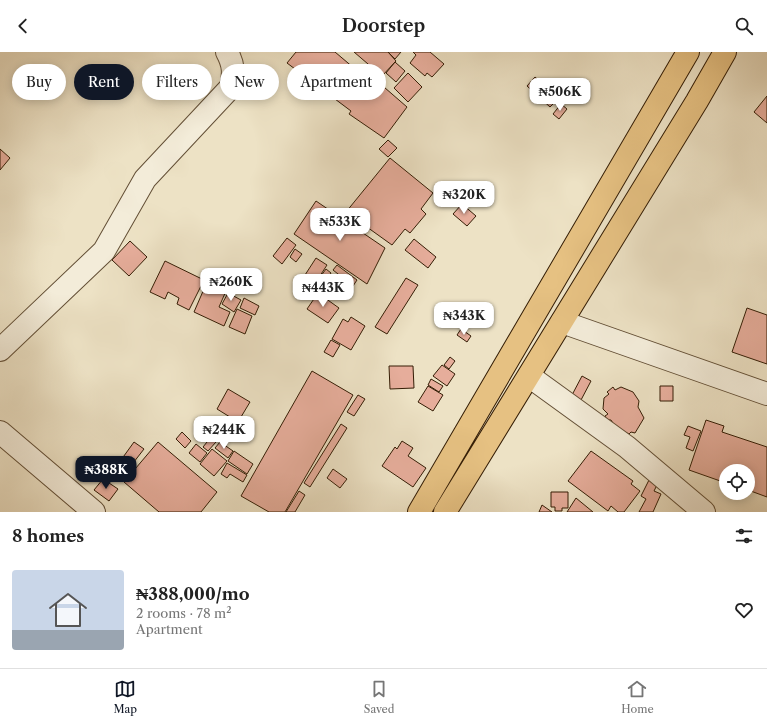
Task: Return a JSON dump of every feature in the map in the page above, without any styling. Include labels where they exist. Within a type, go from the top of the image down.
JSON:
[{"type":"main road","points":[[419,512],[688,52]]},
{"type":"main road","points":[[445,512],[697,101],[725,52]]},
{"type":"street","points":[[0,350],[104,251],[145,179],[231,87],[234,75],[233,64],[227,52]]},
{"type":"street","points":[[562,322],[767,394]]},
{"type":"street","points":[[529,376],[627,447],[704,512]]},
{"type":"street","points":[[0,432],[94,512]]},
{"type":"building","points":[[296,52],[335,52],[349,64],[288,64],[287,63]]},
{"type":"building","points":[[354,52],[388,52],[396,61],[386,72],[386,64],[368,64]]},
{"type":"building","points":[[388,52],[401,52],[395,59]]},
{"type":"building","points":[[413,52],[430,52],[444,64],[432,77],[427,73],[425,76],[410,63],[416,55]]},
{"type":"building","points":[[395,62],[405,71],[396,82],[386,73]]},
{"type":"building","points":[[408,73],[422,87],[408,102],[394,88]]},
{"type":"building","points":[[535,77],[561,100],[557,105],[554,103],[550,107],[527,86]]},
{"type":"building","points":[[386,89],[407,107],[384,138],[349,114],[351,111],[336,100],[386,100]]},
{"type":"building","points":[[767,96],[767,123],[754,112]]},
{"type":"building","points":[[561,104],[567,109],[559,119],[553,114]]},
{"type":"building","points":[[388,140],[397,148],[388,157],[379,149]]},
{"type":"building","points":[[0,149],[10,158],[0,170]]},
{"type":"building","points":[[390,158],[433,193],[421,209],[426,214],[410,233],[405,229],[392,245],[346,212]]},
{"type":"building","points":[[316,201],[385,248],[367,284],[294,234]]},
{"type":"building","points":[[462,204],[476,216],[467,226],[453,214]]},
{"type":"building","points":[[287,238],[296,245],[282,264],[273,256]]},
{"type":"building","points":[[414,239],[436,257],[428,268],[405,250]]},
{"type":"building","points":[[130,241],[147,257],[129,276],[112,260]]},
{"type":"building","points":[[295,249],[302,254],[296,262],[290,257]]},
{"type":"building","points":[[316,258],[327,265],[316,282],[305,275]]},
{"type":"building","points":[[165,261],[204,280],[189,310],[177,304],[179,298],[168,292],[165,299],[150,292]]},
{"type":"building","points":[[337,265],[357,280],[353,286],[333,270]]},
{"type":"building","points":[[326,269],[331,273],[321,288],[315,284]]},
{"type":"building","points":[[334,275],[344,282],[337,292],[327,286]]},
{"type":"building","points":[[406,278],[418,285],[387,334],[375,327]]},
{"type":"building","points":[[207,282],[226,291],[219,307],[230,312],[224,326],[194,312]]},
{"type":"building","points":[[228,293],[241,300],[234,312],[222,304]]},
{"type":"building","points":[[318,293],[339,308],[328,323],[307,309]]},
{"type":"building","points":[[244,298],[259,306],[255,315],[240,308]]},
{"type":"building","points":[[747,308],[767,315],[767,364],[732,352]]},
{"type":"building","points":[[237,309],[252,316],[245,334],[229,327]]},
{"type":"building","points":[[351,317],[365,326],[351,350],[332,339],[343,319],[348,322]]},
{"type":"building","points":[[461,329],[471,336],[467,342],[457,335]]},
{"type":"building","points":[[331,340],[340,345],[333,357],[324,352]]},
{"type":"building","points":[[450,357],[455,361],[449,369],[444,365]]},
{"type":"building","points":[[442,365],[455,374],[447,386],[433,376]]},
{"type":"building","points":[[389,366],[413,366],[414,388],[390,389]]},
{"type":"building","points":[[312,371],[353,395],[285,512],[269,512],[241,496]]},
{"type":"building","points":[[582,376],[591,381],[581,400],[572,395]]},
{"type":"building","points":[[431,379],[443,386],[439,392],[428,385]]},
{"type":"building","points":[[428,386],[443,395],[433,411],[418,402]]},
{"type":"building","points":[[660,386],[673,386],[673,401],[660,401]]},
{"type":"building","points":[[613,387],[615,390],[621,387],[633,392],[639,401],[638,407],[644,418],[635,433],[631,432],[629,434],[616,428],[611,420],[607,420],[605,416],[608,414],[603,409],[604,398],[609,394],[607,392]]},
{"type":"building","points":[[228,389],[250,402],[238,422],[217,409]]},
{"type":"building","points":[[358,395],[365,399],[354,416],[347,412]]},
{"type":"building","points":[[706,420],[724,426],[722,432],[767,447],[767,497],[755,493],[755,464],[719,464],[719,481],[689,470]]},
{"type":"building","points":[[341,424],[347,428],[310,487],[304,483]]},
{"type":"building","points":[[214,425],[227,434],[221,442],[208,433]]},
{"type":"building","points":[[688,426],[701,431],[693,451],[686,448],[690,437],[684,435]]},
{"type":"building","points":[[182,432],[191,441],[185,448],[176,439]]},
{"type":"building","points":[[211,437],[216,442],[208,451],[203,447]]},
{"type":"building","points":[[402,441],[413,448],[408,456],[426,468],[413,487],[382,466],[395,447],[397,449]]},
{"type":"building","points":[[134,442],[144,449],[130,467],[121,460]]},
{"type":"building","points":[[158,442],[217,492],[201,512],[159,512],[124,482]]},
{"type":"building","points":[[220,442],[233,451],[228,458],[215,448]]},
{"type":"building","points":[[196,444],[207,453],[200,462],[189,453]]},
{"type":"building","points":[[212,449],[227,461],[214,476],[200,464]]},
{"type":"building","points":[[234,451],[253,464],[247,474],[228,461]]},
{"type":"building","points":[[591,451],[633,481],[631,484],[640,491],[624,512],[618,512],[611,506],[608,511],[568,481]]},
{"type":"building","points":[[227,463],[247,475],[243,482],[230,474],[227,478],[221,474]]},
{"type":"building","points":[[333,469],[347,479],[340,488],[327,478]]},
{"type":"building","points":[[650,478],[659,481],[654,491],[661,494],[653,512],[639,512],[646,499],[641,496]]},
{"type":"building","points":[[103,479],[118,489],[109,501],[94,490]]},
{"type":"building","points":[[299,491],[305,495],[295,512],[286,512]]},
{"type":"building","points":[[551,492],[568,492],[568,508],[562,508],[562,511],[555,511],[555,507],[551,507]]},
{"type":"building","points":[[576,498],[593,512],[567,512]]},
{"type":"building","points":[[542,505],[552,512],[539,512]]}]
